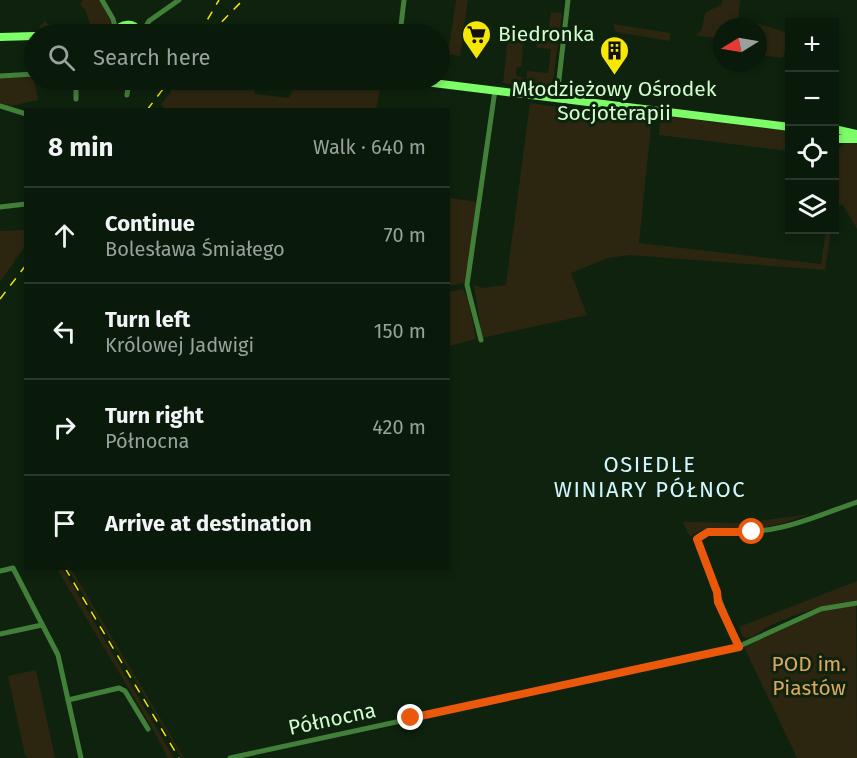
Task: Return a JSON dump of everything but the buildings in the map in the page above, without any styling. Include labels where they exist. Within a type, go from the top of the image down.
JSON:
[{"type":"street","points":[[102,0],[128,24]]},
{"type":"street","points":[[134,24],[148,21],[179,0]]},
{"type":"street","points":[[401,24],[404,0]]},
{"type":"street","points":[[556,97],[568,0]]},
{"type":"street","points":[[108,8],[112,24]]},
{"type":"street","points":[[0,36],[24,36]]},
{"type":"street","points":[[0,76],[24,75]]},
{"type":"street","points":[[450,85],[785,126]]},
{"type":"street","points":[[76,90],[76,99]]},
{"type":"street","points":[[127,95],[128,90]]},
{"type":"street","points":[[481,340],[467,285],[495,90]]},
{"type":"street","points":[[0,106],[24,113]]},
{"type":"street","points":[[839,135],[857,137]]},
{"type":"street","points":[[0,207],[24,204]]},
{"type":"street","points":[[739,647],[718,602],[717,592],[697,542],[699,536],[708,532],[776,529],[857,502]]},
{"type":"street","points":[[0,571],[13,568],[58,656],[81,758]]},
{"type":"street","name":"Północna","points":[[230,758],[739,647],[766,632],[816,611],[857,603]]},
{"type":"street","points":[[0,634],[42,625]]},
{"type":"street","points":[[68,700],[119,688],[125,691],[148,729]]},
{"type":"green space","points":[[83,0],[99,0],[111,24],[90,24],[86,11],[80,4]]},
{"type":"green space","points":[[456,0],[468,0],[460,56],[450,54]]},
{"type":"green space","points":[[722,0],[740,0],[738,18],[713,18],[713,38],[687,34],[697,35],[702,29],[705,13],[722,4]]},
{"type":"green space","points":[[551,12],[562,13],[552,89],[526,85],[527,71],[548,73],[551,49],[537,48],[533,32],[548,34]]},
{"type":"green space","points":[[613,24],[670,33],[670,41],[616,32]]},
{"type":"green space","points":[[767,26],[785,32],[783,58],[767,56]]},
{"type":"green space","points":[[509,27],[525,29],[521,67],[517,67],[516,75],[523,78],[523,85],[503,83]]},
{"type":"green space","points":[[24,77],[24,90],[36,90],[38,100],[11,106],[0,103],[0,78]]},
{"type":"green space","points":[[172,90],[254,90],[255,94],[289,98],[292,90],[380,90],[376,108],[163,108],[161,105]]},
{"type":"green space","points":[[530,103],[593,112],[609,108],[645,112],[652,116],[639,243],[821,264],[825,234],[830,234],[825,270],[629,255],[608,258],[571,273],[587,315],[482,338],[474,285],[482,288],[506,285]]},
{"type":"green space","points":[[666,116],[785,131],[785,151],[659,135],[660,120]]},
{"type":"green space","points":[[849,141],[857,141],[857,229],[843,205],[839,205],[839,148]]},
{"type":"green space","points":[[450,198],[478,202],[468,282],[450,286]]},
{"type":"green space","points":[[24,230],[24,247],[0,282],[0,231]]},
{"type":"green space","points":[[463,289],[468,298],[476,339],[450,346],[450,292]]},
{"type":"green space","points":[[811,514],[758,528],[711,528],[697,532],[690,537],[683,522],[743,523]]},
{"type":"green space","points":[[58,570],[64,570],[174,758],[168,758]]},
{"type":"green space","points":[[69,570],[72,570],[184,758]]},
{"type":"green space","points":[[857,581],[857,600],[800,613],[753,636],[743,637],[739,627]]},
{"type":"green space","name":"POD im. Piastów","points":[[856,605],[857,758],[797,758],[744,647],[821,612]]},
{"type":"green space","points":[[36,670],[55,758],[29,758],[25,755],[8,676]]},
{"type":"railway","points":[[205,24],[219,0]]},
{"type":"railway","points":[[220,24],[243,0]]},
{"type":"railway","points":[[149,108],[162,90]]},
{"type":"railway","points":[[0,299],[24,268]]},
{"type":"railway","points":[[66,570],[179,758]]},
{"type":"place","name":"Biedronka","points":[[477,60]]},
{"type":"place","name":"Młodzieżowy Ośrodek Socjoterapii","points":[[614,76]]},
{"type":"district","name":"OSIEDLE WINIARY PÓŁNOC","points":[[650,476]]},
{"type":"route","points":[[411,718],[739,647],[718,602],[717,592],[697,539],[708,532],[752,532]]}]
